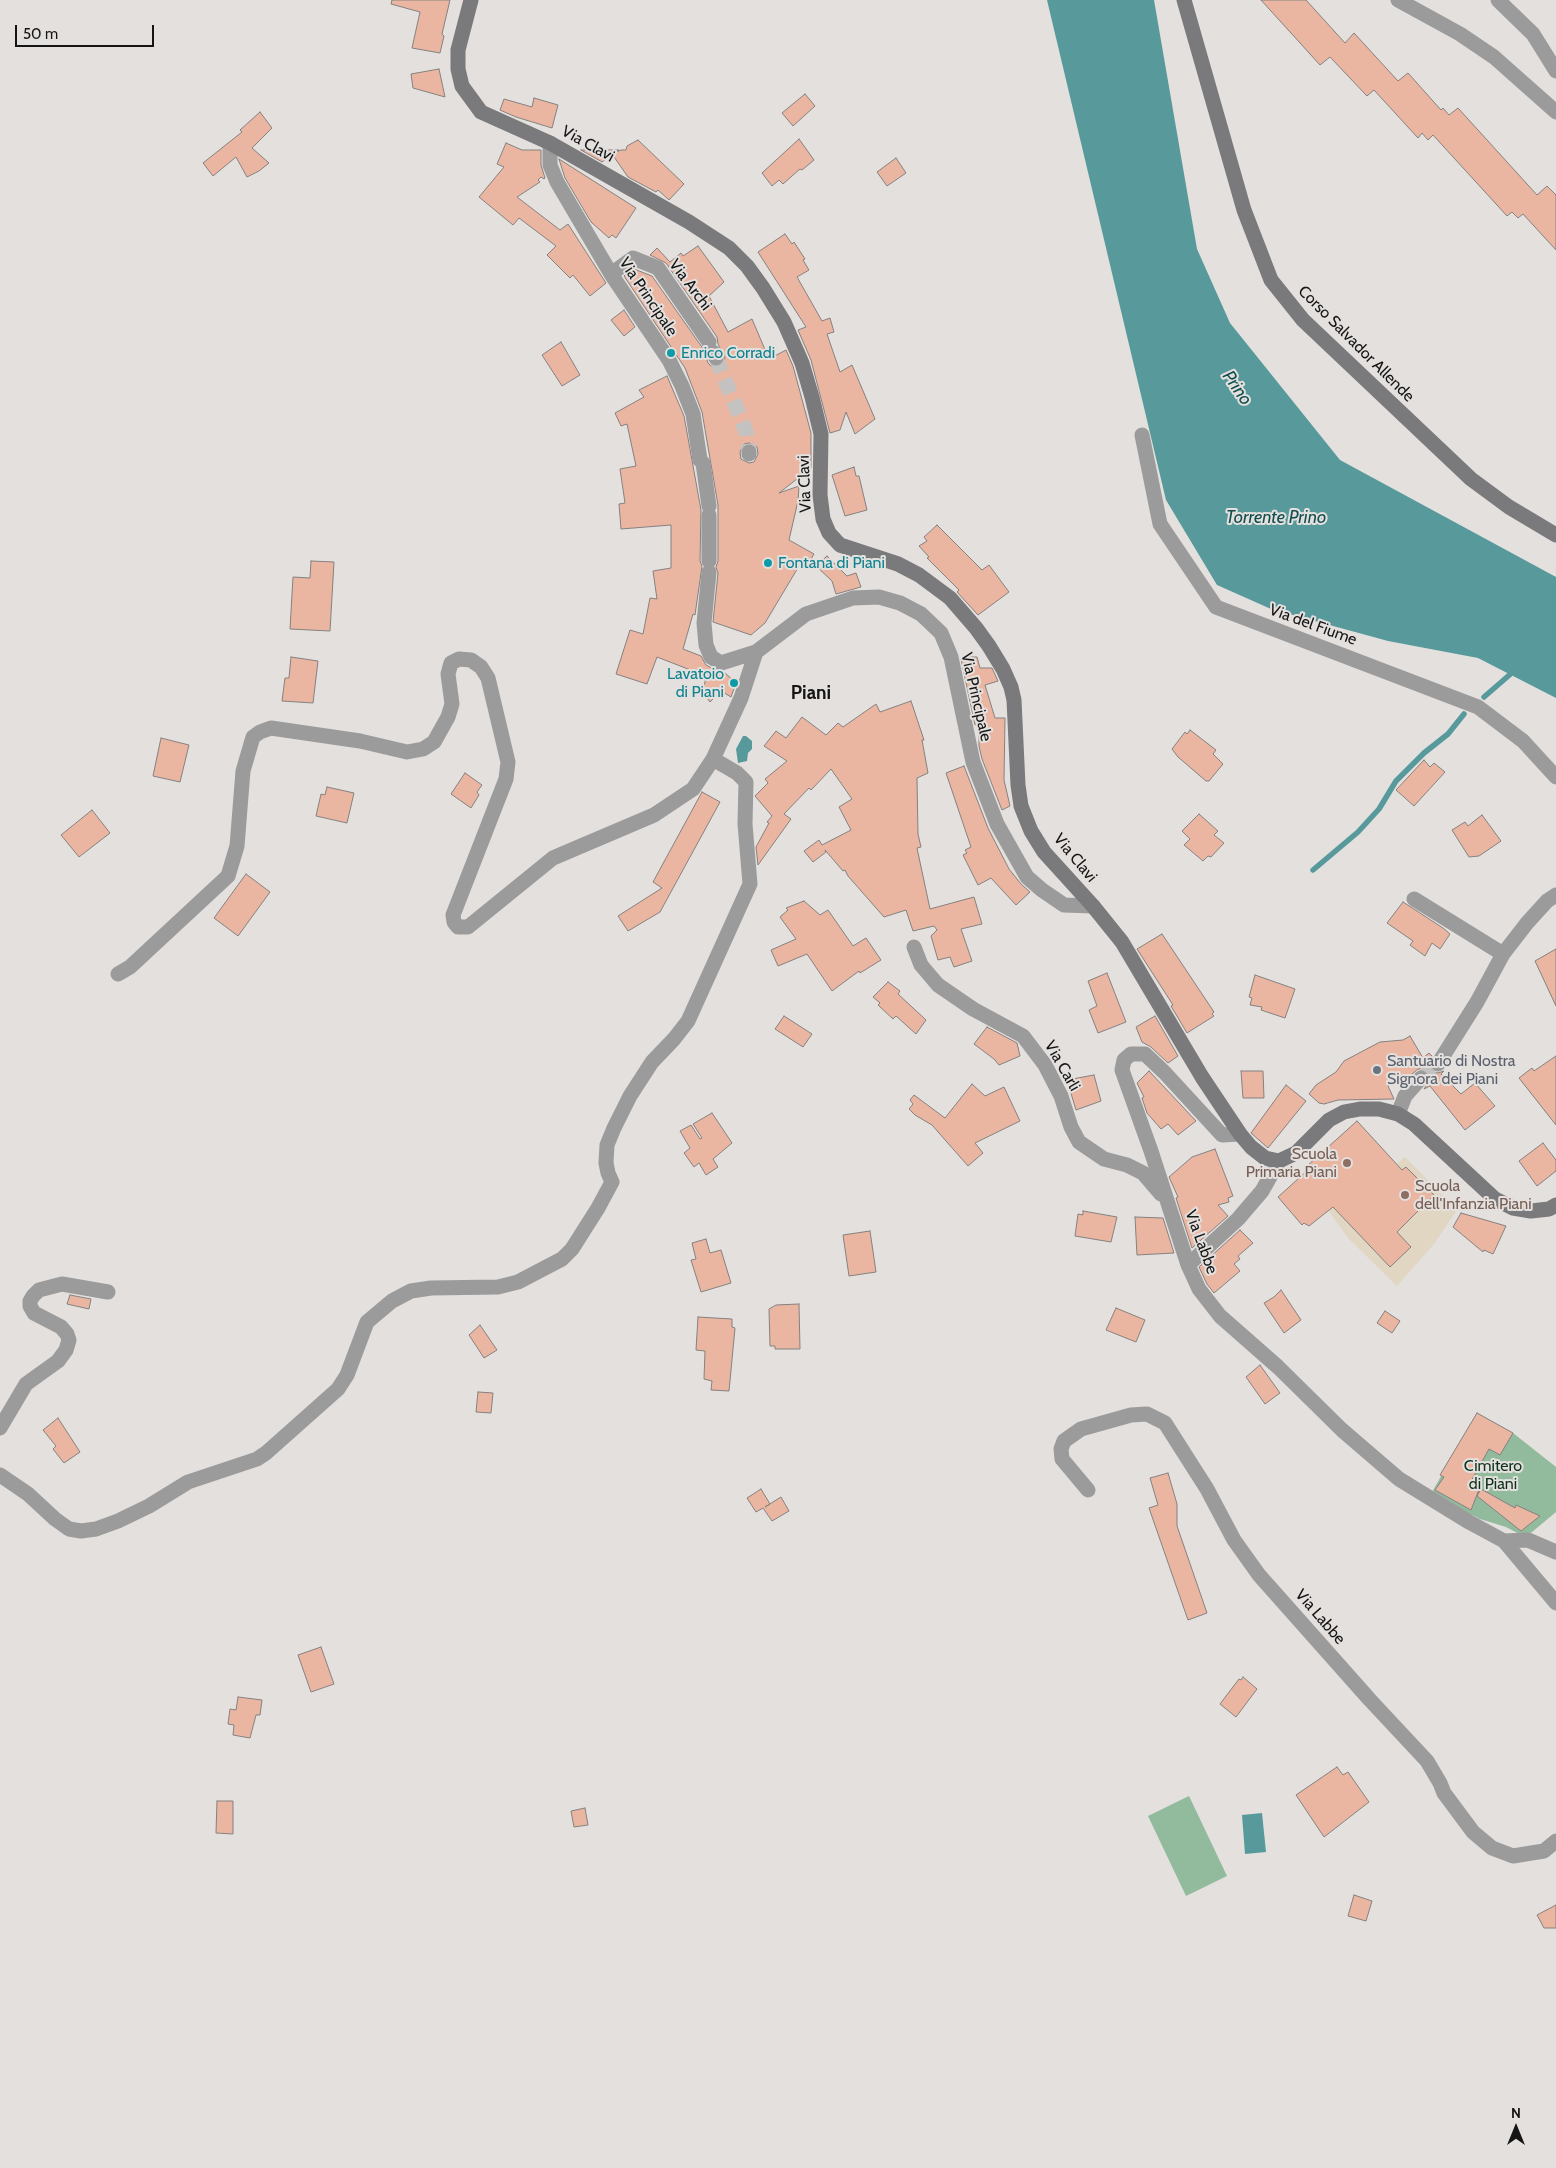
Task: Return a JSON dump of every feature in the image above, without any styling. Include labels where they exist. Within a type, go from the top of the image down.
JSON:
[{"type":"main road","name":"Via Clavi","points":[[471,0],[458,50],[458,69],[462,86],[481,112],[550,143],[689,222],[730,248],[748,266],[784,322],[802,363],[821,434],[820,495],[823,520],[829,533],[840,545],[898,564],[919,575],[950,598],[984,640],[1003,669],[1011,687],[1014,700],[1018,785],[1021,806],[1031,831],[1044,852],[1093,906],[1122,942],[1202,1077],[1240,1134],[1251,1147],[1265,1158],[1279,1161]]},
{"type":"main road","name":"Corso Salvador Allende","points":[[1184,0],[1244,210],[1271,280],[1303,320],[1471,479],[1509,508],[1556,535]]},
{"type":"main road","points":[[1279,1161],[1296,1153],[1329,1120],[1344,1112],[1360,1109],[1379,1109],[1398,1114],[1414,1124],[1495,1199],[1513,1208],[1531,1211],[1549,1209],[1556,1204]]},
{"type":"street","points":[[1398,0],[1460,34],[1494,57],[1556,112]]},
{"type":"street","points":[[1498,0],[1533,34],[1556,71]]},
{"type":"street","name":"Via Principale","points":[[550,143],[550,165],[554,173],[611,274],[669,360],[693,414],[700,460],[703,463],[709,510],[708,573],[704,623],[706,645],[711,657],[720,663],[756,652],[806,614],[853,598],[879,597],[900,603],[921,614],[941,634],[951,657],[973,762],[997,824],[1027,877],[1064,905],[1093,906]]},
{"type":"street","name":"Via Archi","points":[[611,274],[633,258],[658,268],[713,351]]},
{"type":"street","name":"Via del Fiume","points":[[1142,435],[1160,524],[1216,607],[1478,707],[1523,741],[1556,777]]},
{"type":"street","points":[[118,974],[130,967],[228,876],[236,846],[242,771],[254,737],[260,732],[271,728],[360,741],[407,752],[423,749],[434,742],[448,717],[452,704],[448,674],[451,663],[459,659],[471,660],[481,667],[488,678],[508,762],[506,779],[456,903],[453,915],[454,922],[458,927],[468,927],[553,858],[654,815],[693,789],[713,759],[741,698],[756,652]]},
{"type":"street","points":[[0,1475],[28,1494],[55,1520],[69,1529],[82,1531],[96,1529],[118,1521],[188,1482],[257,1459],[266,1453],[338,1390],[347,1375],[367,1322],[392,1301],[412,1292],[431,1288],[498,1286],[518,1282],[562,1258],[572,1249],[612,1182],[606,1163],[607,1145],[614,1128],[630,1096],[652,1062],[688,1021],[750,884],[745,824],[746,782],[738,773],[713,759]]},
{"type":"street","points":[[1438,1064],[1477,1002],[1503,954],[1526,923],[1548,900],[1556,895]]},
{"type":"street","points":[[1414,899],[1503,954]]},
{"type":"street","name":"Via Carli","points":[[914,947],[921,965],[938,985],[972,1009],[1023,1036],[1045,1065],[1061,1096],[1071,1127],[1079,1142],[1104,1159],[1127,1164],[1143,1173],[1170,1207]]},
{"type":"street","name":"Via Labbe","points":[[1240,1134],[1222,1135],[1145,1054],[1135,1052],[1126,1056],[1122,1070],[1170,1207],[1188,1265],[1199,1289],[1220,1316],[1399,1479],[1504,1541],[1556,1603]]},
{"type":"street","points":[[1398,1114],[1405,1096],[1421,1078]]},
{"type":"street","points":[[1188,1265],[1238,1219],[1262,1191],[1279,1161]]},
{"type":"street","points":[[0,1428],[26,1384],[58,1361],[66,1350],[69,1340],[61,1327],[34,1313],[30,1306],[33,1296],[39,1290],[62,1284],[108,1292]]},
{"type":"street","name":"Via Labbe","points":[[1088,1490],[1062,1459],[1064,1441],[1081,1429],[1131,1415],[1147,1414],[1165,1423],[1207,1489],[1234,1540],[1259,1575],[1427,1761],[1440,1782],[1444,1793],[1473,1832],[1492,1848],[1513,1856],[1544,1851],[1556,1840]]},
{"type":"street","name":"Via Labbe","points":[[1504,1541],[1528,1540],[1556,1552]]},
{"type":"shaded area","points":[[1357,1121],[1397,1164],[1405,1157],[1457,1210],[1434,1244],[1397,1286],[1348,1238],[1303,1175],[1307,1166]]},
{"type":"green space","name":"Cimitero di Piani","points":[[1477,1413],[1513,1433],[1556,1467],[1556,1512],[1532,1532],[1523,1536],[1506,1527],[1480,1519],[1431,1494]]},
{"type":"green space","points":[[1189,1796],[1227,1876],[1186,1896],[1148,1816]]},
{"type":"water","name":"Torrente Prino","points":[[1047,0],[1154,0],[1197,249],[1230,323],[1340,460],[1556,577],[1556,698],[1478,658],[1388,641],[1271,609],[1217,585],[1166,500]]},
{"type":"water","points":[[743,736],[752,741],[752,749],[748,753],[747,761],[738,763],[736,749]]},
{"type":"water","points":[[1262,1813],[1266,1852],[1245,1854],[1242,1815]]},
{"type":"building","points":[[392,0],[450,0],[442,34],[444,36],[440,53],[412,48],[420,12],[391,4]]},
{"type":"building","points":[[1261,0],[1306,0],[1345,43],[1354,33],[1398,81],[1408,73],[1441,110],[1443,108],[1449,115],[1458,108],[1537,195],[1547,186],[1556,195],[1556,250],[1523,214],[1518,218],[1512,212],[1507,216],[1433,135],[1428,140],[1422,133],[1418,138],[1374,90],[1367,96],[1330,57],[1320,65]]},
{"type":"building","points":[[439,69],[445,97],[413,88],[411,74]]},
{"type":"building","points":[[805,94],[815,106],[793,126],[782,113]]},
{"type":"building","points":[[534,98],[558,105],[552,128],[500,110],[504,99],[532,107]]},
{"type":"building","points":[[260,112],[272,128],[252,148],[269,163],[247,177],[236,157],[213,176],[203,163],[242,132],[240,130]]},
{"type":"building","points":[[799,139],[814,160],[783,184],[779,180],[772,186],[762,173]]},
{"type":"building","points":[[638,140],[684,184],[669,200],[658,190],[656,192],[628,177],[612,154],[626,150],[627,146]]},
{"type":"building","points":[[506,143],[522,150],[541,150],[541,165],[545,178],[541,177],[538,180],[540,182],[517,197],[560,230],[568,224],[606,283],[590,296],[573,275],[570,278],[547,255],[556,246],[519,218],[513,225],[479,197],[504,167],[497,164]]},
{"type":"building","points":[[581,150],[619,150],[602,162]]},
{"type":"building","points":[[896,158],[906,173],[887,186],[877,172]]},
{"type":"building","points":[[559,159],[636,208],[616,238],[612,235],[609,238],[591,222],[565,178]]},
{"type":"building","points":[[785,234],[792,244],[794,242],[805,259],[803,260],[809,270],[797,277],[822,321],[830,318],[834,332],[827,334],[840,372],[852,365],[875,419],[855,434],[846,412],[840,430],[830,433],[811,360],[798,330],[806,327],[758,252]]},
{"type":"building","points":[[698,246],[724,282],[709,296],[728,332],[752,319],[769,359],[786,350],[793,366],[811,433],[811,468],[779,493],[799,486],[798,501],[789,540],[814,554],[805,569],[799,566],[765,623],[751,635],[713,622],[718,573],[716,567],[718,561],[718,505],[702,412],[685,368],[624,276],[634,269],[652,276],[704,350],[708,363],[711,366],[720,367],[725,358],[718,344],[717,337],[666,263],[650,255],[657,248],[670,262],[681,253],[683,256]],"holes":[[[749,443],[757,447],[758,454],[754,462],[749,463],[741,459],[740,452],[744,444]]]},
{"type":"building","points":[[624,310],[635,327],[624,336],[611,320]]},
{"type":"building","points":[[561,342],[580,375],[562,386],[542,355]]},
{"type":"building","points":[[667,376],[684,416],[701,510],[700,561],[702,566],[695,615],[693,614],[683,649],[701,656],[706,665],[717,671],[724,672],[736,683],[731,697],[721,691],[710,702],[703,693],[706,676],[657,657],[647,684],[616,674],[630,630],[643,634],[650,598],[657,599],[653,571],[671,568],[671,525],[621,529],[619,504],[625,503],[620,469],[636,466],[627,424],[621,426],[615,413],[644,397],[639,390]]},
{"type":"building","points":[[854,467],[856,476],[859,476],[867,510],[845,516],[832,475]]},
{"type":"building","points":[[937,525],[982,570],[989,565],[1009,592],[978,615],[957,592],[959,590],[927,558],[929,557],[919,546],[927,541],[924,537]]},
{"type":"building","points":[[827,556],[847,576],[856,573],[861,587],[836,594],[832,581],[816,566]]},
{"type":"building","points":[[311,561],[334,562],[330,631],[290,629],[293,577],[310,578]]},
{"type":"building","points":[[291,657],[318,661],[313,703],[282,701],[285,678],[289,678]]},
{"type":"building","points":[[977,657],[980,668],[992,668],[998,681],[985,685],[995,718],[1005,718],[1004,780],[1010,806],[1002,810],[982,759],[979,746],[979,724],[975,725],[961,659]]},
{"type":"building","points":[[911,701],[924,740],[922,740],[928,773],[917,778],[918,834],[921,847],[917,848],[930,909],[974,897],[982,924],[961,929],[972,961],[954,967],[950,957],[938,960],[931,936],[937,930],[934,926],[913,931],[906,910],[884,917],[848,876],[845,870],[843,871],[825,850],[826,852],[813,862],[804,851],[819,840],[822,845],[851,830],[839,807],[852,799],[831,769],[784,814],[791,819],[758,865],[756,847],[769,823],[767,822],[772,816],[755,796],[768,783],[765,779],[787,761],[764,746],[776,731],[786,738],[802,717],[826,735],[838,723],[843,727],[876,704],[880,712]]},
{"type":"building","points":[[1190,730],[1216,750],[1213,754],[1223,764],[1209,781],[1206,781],[1178,757],[1172,749],[1185,732],[1187,734]]},
{"type":"building","points":[[161,738],[189,745],[180,782],[153,776]]},
{"type":"building","points":[[1424,760],[1430,767],[1434,763],[1445,772],[1414,806],[1396,790]]},
{"type":"building","points":[[964,766],[988,828],[1009,869],[1030,892],[1016,905],[991,878],[978,885],[963,855],[967,853],[965,850],[971,847],[946,773]]},
{"type":"building","points":[[465,773],[482,785],[477,792],[479,795],[471,808],[451,794]]},
{"type":"building","points":[[327,787],[354,793],[347,823],[316,816],[321,794],[325,795]]},
{"type":"building","points":[[702,792],[720,802],[660,912],[628,931],[618,916],[662,888],[653,882]]},
{"type":"building","points":[[92,810],[110,833],[79,857],[61,835]]},
{"type":"building","points":[[1199,814],[1218,831],[1214,835],[1224,843],[1211,857],[1208,856],[1203,861],[1184,845],[1190,839],[1182,831]]},
{"type":"building","points":[[1482,815],[1501,841],[1479,856],[1469,857],[1452,830],[1465,822],[1468,826]]},
{"type":"building","points":[[246,874],[270,892],[238,936],[214,918]]},
{"type":"building","points":[[804,901],[820,915],[828,910],[853,946],[866,938],[881,960],[860,973],[859,971],[832,991],[807,954],[778,966],[771,950],[796,939],[780,917],[788,910],[786,908]]},
{"type":"building","points":[[1403,902],[1450,934],[1440,949],[1432,943],[1425,956],[1410,945],[1413,941],[1387,923]]},
{"type":"building","points":[[1162,934],[1214,1012],[1212,1014],[1214,1016],[1187,1033],[1171,1006],[1173,1005],[1137,949]]},
{"type":"building","points":[[1556,949],[1556,1006],[1535,961]]},
{"type":"building","points":[[1107,973],[1126,1022],[1098,1033],[1089,1010],[1097,1006],[1088,981]]},
{"type":"building","points":[[1255,975],[1295,989],[1285,1018],[1261,1010],[1262,1007],[1250,1005],[1252,998],[1249,997]]},
{"type":"building","points":[[888,982],[900,991],[898,994],[926,1020],[916,1034],[896,1016],[893,1019],[878,1005],[880,1003],[873,997]]},
{"type":"building","points":[[784,1016],[812,1034],[803,1047],[775,1029]]},
{"type":"building","points":[[1155,1016],[1178,1056],[1168,1063],[1151,1047],[1142,1042],[1136,1027]]},
{"type":"building","points":[[987,1027],[1017,1043],[1020,1056],[999,1065],[974,1044]]},
{"type":"building","name":"Santuario di Nostra Signora dei Piani","points":[[1410,1036],[1423,1058],[1429,1053],[1432,1056],[1429,1064],[1433,1072],[1444,1071],[1441,1074],[1461,1094],[1475,1083],[1495,1106],[1465,1130],[1430,1086],[1424,1089],[1430,1080],[1430,1076],[1422,1069],[1418,1069],[1411,1075],[1388,1086],[1394,1099],[1338,1100],[1324,1104],[1319,1103],[1309,1094],[1316,1085],[1336,1072],[1344,1061],[1380,1042],[1403,1040]]},
{"type":"building","points":[[1556,1056],[1556,1125],[1519,1078],[1532,1068],[1534,1071]]},
{"type":"building","points":[[1149,1071],[1196,1121],[1178,1135],[1168,1124],[1161,1129],[1147,1113],[1142,1098],[1144,1097],[1137,1083]]},
{"type":"building","points":[[1241,1071],[1263,1071],[1264,1098],[1243,1098]]},
{"type":"building","points":[[1094,1075],[1101,1101],[1076,1110],[1067,1080]]},
{"type":"building","points":[[972,1084],[985,1096],[1004,1087],[1020,1121],[975,1143],[983,1153],[968,1166],[932,1125],[909,1109],[913,1104],[910,1100],[914,1095],[945,1118]]},
{"type":"building","points":[[1286,1085],[1306,1101],[1268,1148],[1251,1133]]},
{"type":"building","points":[[712,1113],[732,1143],[713,1159],[718,1167],[706,1175],[699,1163],[694,1167],[684,1153],[690,1148],[680,1131],[691,1125],[700,1139],[702,1138],[693,1124]]},
{"type":"building","points":[[1357,1121],[1402,1170],[1406,1167],[1434,1195],[1397,1232],[1411,1247],[1390,1267],[1333,1207],[1309,1226],[1304,1223],[1302,1225],[1278,1197],[1309,1169],[1307,1166]]},
{"type":"building","points":[[1543,1143],[1556,1160],[1556,1171],[1537,1186],[1519,1161]]},
{"type":"building","points":[[1215,1149],[1233,1196],[1228,1198],[1229,1202],[1218,1205],[1228,1216],[1192,1248],[1176,1198],[1178,1197],[1169,1177],[1192,1157]]},
{"type":"building","points":[[1083,1211],[1117,1217],[1111,1242],[1075,1236],[1078,1214],[1083,1215]]},
{"type":"building","points":[[1461,1213],[1506,1226],[1493,1254],[1484,1250],[1483,1252],[1453,1227]]},
{"type":"building","points":[[1135,1217],[1163,1218],[1174,1253],[1137,1255]]},
{"type":"building","points":[[1240,1230],[1253,1243],[1238,1256],[1240,1259],[1234,1264],[1240,1271],[1214,1293],[1207,1284],[1199,1267]]},
{"type":"building","points":[[870,1231],[876,1272],[849,1276],[843,1235]]},
{"type":"building","points":[[706,1239],[710,1253],[721,1250],[731,1283],[701,1292],[691,1260],[696,1259],[692,1243]]},
{"type":"building","points":[[1281,1290],[1301,1320],[1284,1333],[1264,1303]]},
{"type":"building","points":[[70,1295],[91,1299],[89,1309],[67,1304]]},
{"type":"building","points":[[799,1304],[800,1349],[775,1349],[775,1346],[770,1346],[769,1309],[776,1305]]},
{"type":"building","points":[[1116,1308],[1145,1320],[1136,1342],[1106,1330]]},
{"type":"building","points":[[1385,1311],[1400,1321],[1392,1333],[1377,1323]]},
{"type":"building","points":[[698,1317],[732,1319],[732,1327],[735,1328],[729,1391],[711,1390],[712,1381],[704,1379],[705,1351],[696,1350]]},
{"type":"building","points":[[480,1325],[497,1350],[484,1358],[469,1335]]},
{"type":"building","points":[[1260,1365],[1280,1393],[1265,1404],[1246,1377]]},
{"type":"building","points":[[478,1392],[493,1393],[491,1413],[476,1412]]},
{"type":"building","points":[[1477,1413],[1513,1433],[1500,1455],[1489,1449],[1470,1483],[1480,1487],[1471,1510],[1435,1490],[1444,1477],[1440,1475]]},
{"type":"building","points":[[58,1418],[80,1452],[64,1463],[53,1449],[56,1446],[43,1430]]},
{"type":"building","points":[[1168,1473],[1177,1504],[1177,1526],[1207,1613],[1188,1620],[1149,1508],[1158,1505],[1150,1478]]},
{"type":"building","points":[[761,1489],[770,1504],[781,1497],[789,1511],[772,1521],[763,1508],[756,1512],[747,1498]]},
{"type":"building","points":[[1481,1489],[1515,1508],[1516,1505],[1540,1516],[1521,1531],[1477,1496]]},
{"type":"building","points":[[321,1647],[334,1684],[311,1692],[298,1655]]},
{"type":"building","points":[[1243,1677],[1257,1689],[1236,1717],[1220,1704],[1239,1679],[1241,1680]]},
{"type":"building","points":[[238,1697],[262,1700],[260,1715],[256,1715],[250,1738],[233,1735],[234,1725],[228,1724],[230,1709],[236,1710]]},
{"type":"building","points":[[1337,1767],[1343,1775],[1348,1772],[1369,1802],[1324,1837],[1296,1795]]},
{"type":"building","points":[[217,1801],[233,1801],[233,1834],[216,1833]]},
{"type":"building","points":[[585,1808],[588,1825],[574,1827],[571,1811]]},
{"type":"building","points":[[1354,1895],[1372,1901],[1366,1921],[1348,1916]]},
{"type":"building","points":[[1556,1905],[1556,1928],[1544,1928],[1537,1915]]},
{"type":"waterway","points":[[1484,697],[1514,671]]},
{"type":"waterway","points":[[1313,870],[1358,832],[1379,809],[1396,781],[1424,753],[1448,734],[1464,714]]},
{"type":"tunnel","points":[[716,358],[747,434],[749,452]]},
{"type":"tunnel","points":[[1421,1078],[1438,1064]]},
{"type":"place","name":"Enrico Corradi","points":[[671,353]]},
{"type":"place","name":"Fontana di Piani","points":[[768,563]]},
{"type":"place","name":"Lavatoio di Piani","points":[[734,683]]},
{"type":"place","name":"Santuario di Nostra Signora dei Piani","points":[[1377,1070]]},
{"type":"place","name":"Scuola Primaria Piani","points":[[1347,1163]]},
{"type":"place","name":"Scuola dell'Infanzia Piani","points":[[1405,1195]]},
{"type":"district","name":"Piani","points":[[811,693]]},
{"type":"water label","name":"Prino","points":[[1237,388]]}]
